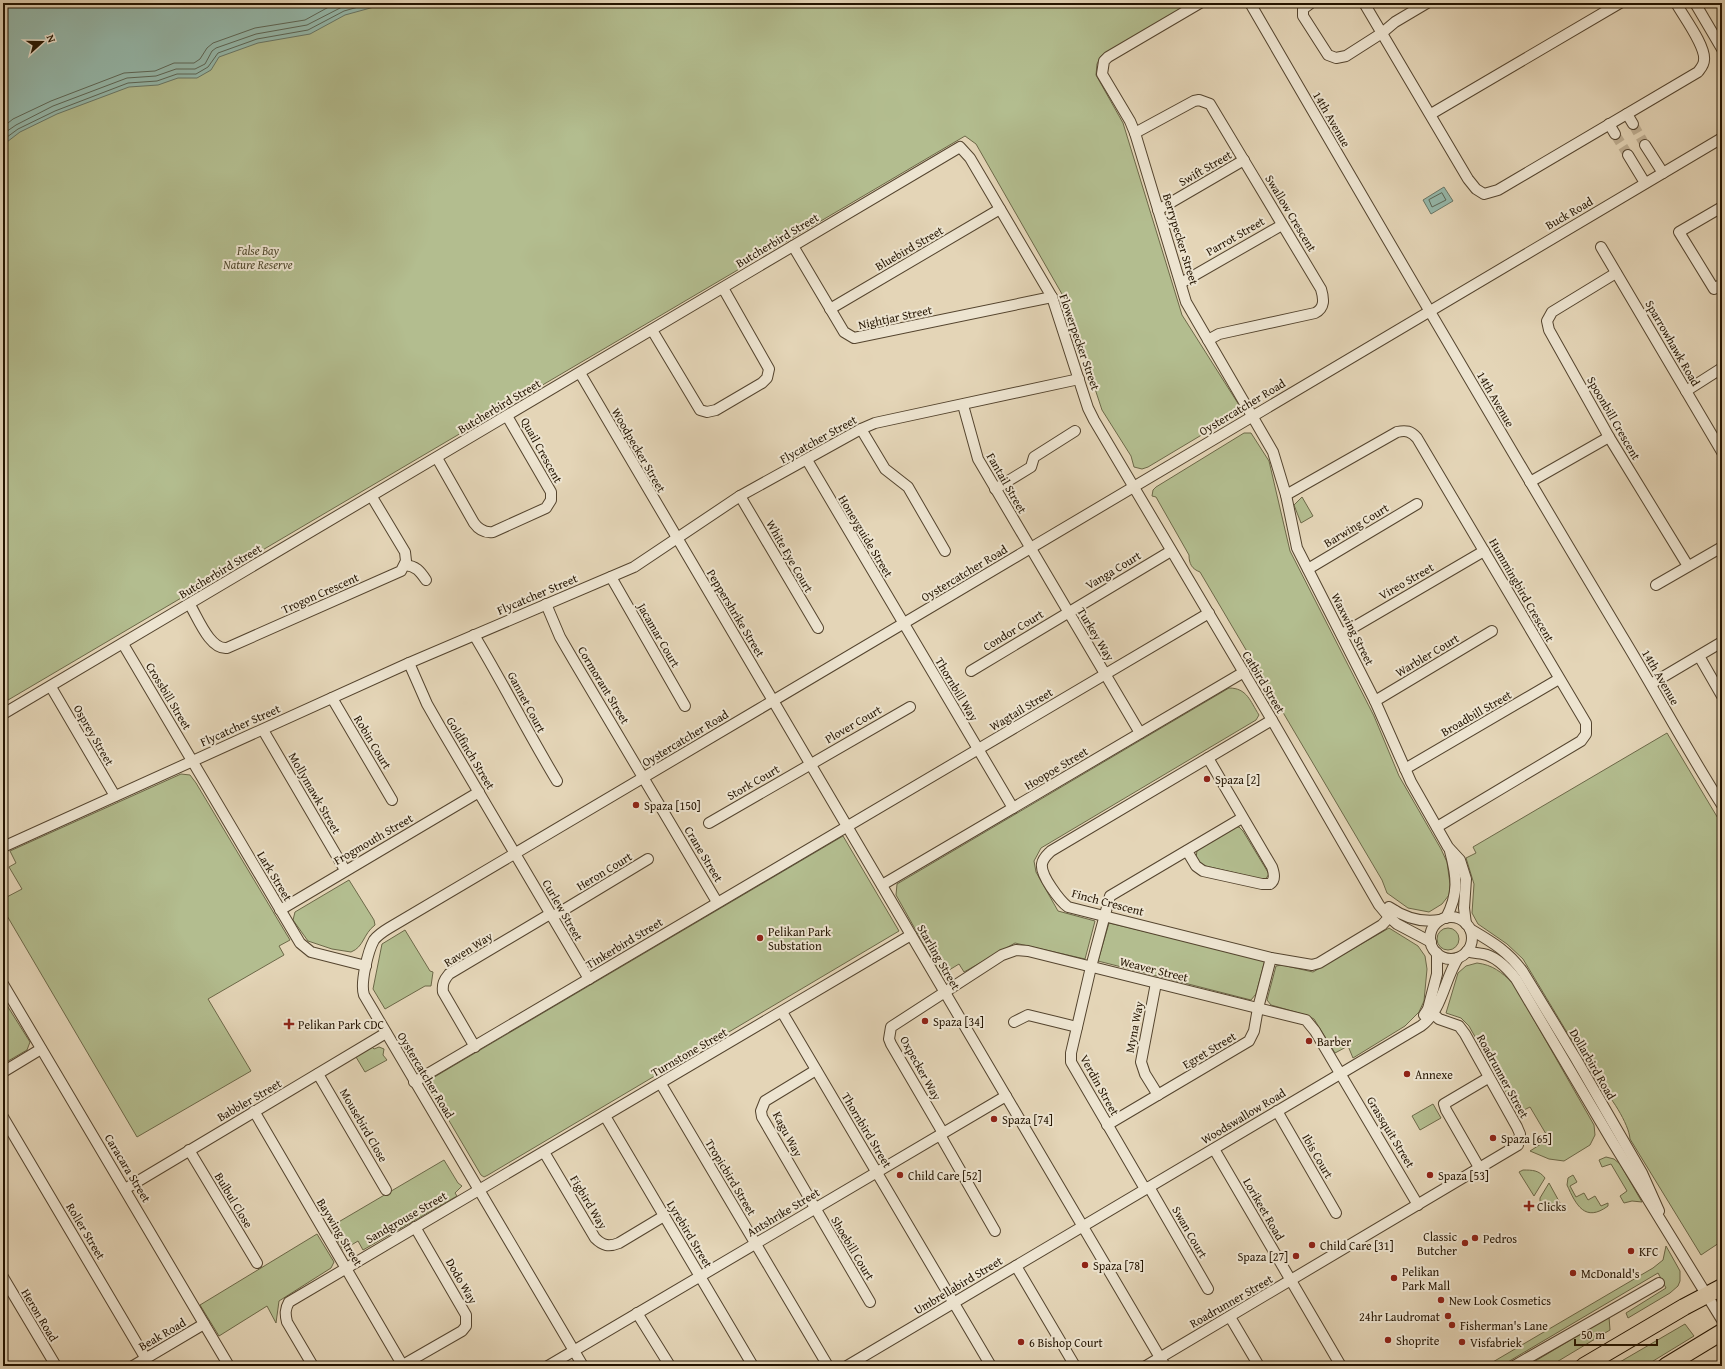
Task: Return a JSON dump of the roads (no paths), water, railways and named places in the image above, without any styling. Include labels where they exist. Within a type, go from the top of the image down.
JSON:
[{"type":"main road","points":[[1584,1366],[1722,1287]]},
{"type":"main road","points":[[1666,1366],[1722,1332]]},
{"type":"street","name":"Berrypecker Street","points":[[1200,3],[1108,57],[1104,62],[1102,74],[1130,121],[1135,133],[1186,302],[1253,416]]},
{"type":"street","name":"14th Avenue","points":[[1250,3],[1530,482],[1651,684],[1696,764],[1722,805]]},
{"type":"street","points":[[1312,3],[1303,9],[1303,16],[1328,55],[1339,58],[1346,56],[1382,33],[1395,22],[1427,3]]},
{"type":"street","points":[[1364,3],[1431,114],[1468,179],[1476,189],[1484,194],[1498,190],[1698,72],[1705,60],[1701,45],[1676,3]]},
{"type":"street","points":[[1431,114],[1620,3]]},
{"type":"street","points":[[1695,3],[1722,49]]},
{"type":"street","name":"Swallow Crescent","points":[[1135,133],[1194,102],[1205,102],[1210,104],[1321,289],[1324,299],[1322,308],[1315,314],[1220,334],[1208,340]]},
{"type":"street","points":[[1626,114],[1633,124]]},
{"type":"street","points":[[1609,124],[1615,134]]},
{"type":"street","name":"Buck Road","points":[[1429,310],[1722,138]]},
{"type":"street","points":[[1645,145],[1663,173]]},
{"type":"street","name":"Flowerpecker Street","points":[[960,147],[970,158],[1052,297],[1094,420],[1133,487]]},
{"type":"street","name":"Butcherbird Street","points":[[3,714],[580,374],[960,147]]},
{"type":"street","points":[[1628,155],[1645,183]]},
{"type":"street","name":"Swift Street","points":[[1158,210],[1244,160]]},
{"type":"street","points":[[1718,287],[1679,232],[1722,207]]},
{"type":"street","name":"Bluebird Street","points":[[830,309],[1000,209]]},
{"type":"street","name":"Parrot Street","points":[[1181,283],[1282,225]]},
{"type":"street","name":"Nightjar Street","points":[[793,246],[844,332],[854,338],[860,338],[1052,297]]},
{"type":"street","name":"Sparrowhawk Road","points":[[1601,247],[1722,452]]},
{"type":"street","name":"Spoonbill Crescent","points":[[1616,273],[1558,308],[1549,316],[1547,321],[1549,330],[1609,437],[1688,566]]},
{"type":"street","points":[[652,330],[700,410],[707,412],[716,410],[762,383],[768,378],[769,369],[723,288]]},
{"type":"street","name":"Oystercatcher Road","points":[[583,1366],[364,995],[362,990],[366,966],[375,939],[379,935],[773,700],[1031,549],[1429,310]]},
{"type":"street","points":[[1686,391],[1722,368]]},
{"type":"street","name":"Woodpecker Street","points":[[580,374],[677,539]]},
{"type":"street","name":"Flycatcher Street","points":[[3,847],[474,634],[640,564],[740,496],[861,429],[875,423],[1079,379]]},
{"type":"street","name":"Fantail Street","points":[[963,404],[978,460],[1031,549]]},
{"type":"street","name":"Quail Crescent","points":[[436,458],[474,523],[481,530],[489,533],[493,532],[546,508],[551,500],[551,492],[507,416]]},
{"type":"street","name":"Waxwing Street","points":[[1253,416],[1273,452],[1286,495],[1297,548],[1375,701],[1405,769],[1448,847],[1455,873],[1456,891],[1455,900],[1443,919]]},
{"type":"street","points":[[861,429],[885,469],[908,487],[945,552]]},
{"type":"street","points":[[995,488],[1032,467],[1034,456],[1075,431]]},
{"type":"street","name":"Hummingbird Crescent","points":[[1286,495],[1397,432],[1407,431],[1417,438],[1586,723],[1584,738],[1437,827]]},
{"type":"street","points":[[1530,482],[1609,437]]},
{"type":"street","name":"Honeyguide Street","points":[[806,460],[903,624]]},
{"type":"street","name":"Catbird Street","points":[[1133,487],[1244,672],[1371,891],[1404,928],[1431,942]]},
{"type":"street","name":"White Eye Court","points":[[740,496],[818,628]]},
{"type":"street","points":[[372,497],[405,552],[405,565],[420,570],[426,580]]},
{"type":"street","name":"Barwing Court","points":[[1308,569],[1417,504]]},
{"type":"street","name":"Peppershrike Street","points":[[677,539],[773,700]]},
{"type":"street","points":[[1656,585],[1722,547]]},
{"type":"street","name":"Turkey Way","points":[[1031,549],[1140,733]]},
{"type":"street","name":"Vanga Court","points":[[1068,612],[1171,551]]},
{"type":"street","name":"Vireo Street","points":[[1342,634],[1484,551]]},
{"type":"street","name":"Trogon Crescent","points":[[190,605],[211,642],[221,648],[228,648],[401,571],[405,565]]},
{"type":"street","name":"Jacamar Court","points":[[611,577],[684,706]]},
{"type":"street","name":"Cormorant Street","points":[[546,604],[560,637],[644,778]]},
{"type":"street","name":"Condor Court","points":[[971,671],[1068,612]]},
{"type":"street","name":"Wagtail Street","points":[[847,826],[1209,613]]},
{"type":"street","name":"Thornbill Way","points":[[903,624],[1013,808]]},
{"type":"street","name":"Warbler Court","points":[[1375,701],[1492,631]]},
{"type":"street","name":"Gannet Court","points":[[474,634],[522,722],[557,781]]},
{"type":"street","points":[[1651,684],[1722,642]]},
{"type":"street","name":"Crossbill Street","points":[[123,644],[192,762]]},
{"type":"street","points":[[1699,656],[1722,696]]},
{"type":"street","name":"Goldfinch Street","points":[[409,663],[427,704],[515,854]]},
{"type":"street","name":"Hoopoe Street","points":[[882,885],[1244,672]]},
{"type":"street","name":"Broadbill Street","points":[[1405,769],[1559,679]]},
{"type":"street","name":"Osprey Street","points":[[51,687],[115,796]]},
{"type":"street","name":"Robin Court","points":[[332,698],[392,800]]},
{"type":"street","name":"Starling Street","points":[[773,700],[912,935],[944,993],[1163,1362]]},
{"type":"street","name":"Plover Court","points":[[810,764],[910,707]]},
{"type":"street","name":"Finch Crescent","points":[[1272,720],[1051,851],[1045,857],[1042,864],[1043,870],[1061,902],[1068,907],[1271,958],[1312,965],[1319,963],[1382,925],[1392,914]]},
{"type":"street","name":"Mollymawk Street","points":[[263,730],[345,870]]},
{"type":"street","points":[[1187,851],[1196,866],[1203,871],[1262,884],[1270,884],[1274,877],[1272,867],[1208,758]]},
{"type":"street","name":"Lark Street","points":[[192,762],[280,910],[305,948],[311,952],[366,966]]},
{"type":"street","name":"Stork Court","points":[[710,823],[810,764]]},
{"type":"street","name":"Crane Street","points":[[644,778],[717,902]]},
{"type":"street","name":"Frogmouth Street","points":[[280,910],[345,870],[479,792]]},
{"type":"street","name":"Verdin Street","points":[[1147,1188],[1107,1125],[1071,1062],[1071,1053],[1091,967],[1110,896],[1242,818]]},
{"type":"street","name":"Tinkerbird Street","points":[[414,1082],[847,826]]},
{"type":"street","name":"Waxwing Street","points":[[1448,847],[1460,860],[1466,879],[1464,908],[1468,927]]},
{"type":"street","name":"Curlew Street","points":[[515,854],[589,979]]},
{"type":"street","name":"Heron Court","points":[[551,915],[648,859]]},
{"type":"street","name":"Catbird Street","points":[[1392,914],[1406,916],[1426,922],[1443,919]]},
{"type":"street","name":"Raven Way","points":[[475,1047],[444,992],[442,986],[444,980],[449,974],[551,915]]},
{"type":"street","points":[[1457,918],[1468,927],[1472,940],[1467,951],[1458,958],[1446,958],[1437,953],[1431,942],[1431,932],[1443,919],[1457,918]]},
{"type":"street","name":"Dollarbird Road","points":[[1468,927],[1500,947],[1516,962],[1523,972],[1576,1059],[1642,1173],[1654,1196],[1668,1234]]},
{"type":"street","name":"Turnstone Street","points":[[479,1190],[912,935]]},
{"type":"street","name":"Weaver Street","points":[[944,993],[952,986],[1010,951],[1028,951],[1306,1020],[1316,1031],[1340,1073]]},
{"type":"street","name":"Dollarbird Road","points":[[1467,951],[1484,954],[1493,958],[1509,970],[1516,979],[1668,1234],[1722,1320]]},
{"type":"street","name":"Woodswallow Road","points":[[1431,1012],[1437,974],[1437,953]]},
{"type":"street","name":"Egret Street","points":[[1107,1125],[1249,1041],[1254,1031],[1258,1008],[1271,958]]},
{"type":"street","name":"Woodswallow Road","points":[[1083,1226],[1416,1028],[1431,1012],[1458,958]]},
{"type":"street","name":"Myna Way","points":[[1156,983],[1141,1062],[1145,1074],[1158,1095]]},
{"type":"street","name":"Caracara Street","points":[[3,985],[229,1366]]},
{"type":"street","name":"Oxpecker Way","points":[[941,1134],[891,1044],[889,1031],[898,1021],[944,993]]},
{"type":"street","name":"Thornbird Street","points":[[782,1012],[991,1366]]},
{"type":"street","name":"Roadrunner Street","points":[[1146,1366],[1163,1362],[1230,1317],[1512,1150],[1518,1145],[1520,1134],[1517,1127],[1462,1030],[1459,1026],[1439,1019],[1431,1012]]},
{"type":"street","points":[[1014,1022],[1028,1015],[1077,1027]]},
{"type":"street","name":"Babbler Street","points":[[125,1189],[386,1033]]},
{"type":"street","points":[[3,1072],[41,1049]]},
{"type":"street","name":"Kagu Way","points":[[814,1208],[762,1118],[762,1111],[765,1101],[770,1097],[816,1070]]},
{"type":"street","name":"Grassquit Street","points":[[1340,1073],[1418,1205]]},
{"type":"street","name":"Mousebird Close","points":[[318,1074],[386,1190]]},
{"type":"street","points":[[1480,1169],[1444,1104],[1488,1078]]},
{"type":"street","name":"Tropicbird Street","points":[[661,1084],[828,1366]]},
{"type":"street","name":"Antshrike Street","points":[[548,1366],[1006,1096]]},
{"type":"street","name":"Ibis Court","points":[[1277,1111],[1336,1214]]},
{"type":"street","name":"Baywing Street","points":[[254,1112],[346,1267],[402,1366]]},
{"type":"street","name":"Lyrebird Street","points":[[605,1116],[753,1366]]},
{"type":"street","name":"Roller Street","points":[[3,1117],[146,1359]]},
{"type":"street","points":[[941,1134],[996,1231]]},
{"type":"street","name":"Lorikeet Road","points":[[1214,1149],[1341,1366]]},
{"type":"street","name":"Bulbul Close","points":[[189,1150],[257,1263]]},
{"type":"street","name":"Figbird Way","points":[[544,1152],[595,1238],[603,1245],[613,1245],[619,1243],[664,1216]]},
{"type":"street","name":"Swan Court","points":[[1147,1188],[1208,1289]]},
{"type":"street","name":"Sandgrouse Street","points":[[313,1366],[287,1322],[285,1314],[289,1302],[346,1267],[479,1190]]},
{"type":"street","name":"Shoebill Court","points":[[814,1208],[870,1302]]},
{"type":"street","name":"Umbrellabird Street","points":[[847,1366],[1083,1226]]},
{"type":"street","name":"Dodo Way","points":[[402,1366],[462,1331],[466,1326],[467,1319],[460,1302],[415,1227]]},
{"type":"street","points":[[1016,1266],[1075,1366]]},
{"type":"street","name":"Heron Road","points":[[3,1277],[56,1366]]},
{"type":"street","points":[[1514,1366],[1659,1283]]},
{"type":"street","points":[[637,1313],[670,1366]]},
{"type":"street","points":[[1230,1317],[1259,1366]]},
{"type":"street","name":"Beak Road","points":[[133,1366],[204,1324]]},
{"type":"water","points":[[3,3],[381,3],[374,7],[345,15],[310,34],[258,43],[219,57],[211,70],[197,78],[178,78],[158,85],[129,87],[57,114],[20,132],[3,145]]},
{"type":"water","points":[[1444,187],[1453,201],[1431,214],[1423,200]]},
{"type":"tunnel","points":[[1633,124],[1645,145]]},
{"type":"tunnel","points":[[1615,134],[1628,155]]},
{"type":"place","name":"Spaza [2]","points":[[1207,779]]},
{"type":"place","name":"Spaza [150]","points":[[636,805]]},
{"type":"place","name":"Pelikan Park Substation","points":[[760,938]]},
{"type":"place","name":"Spaza [34]","points":[[925,1021]]},
{"type":"place","name":"Pelikan Park CDC","points":[[289,1024]]},
{"type":"place","name":"Barber","points":[[1309,1041]]},
{"type":"place","name":"Annexe","points":[[1407,1074]]},
{"type":"place","name":"Spaza [74]","points":[[994,1119]]},
{"type":"place","name":"Spaza [65]","points":[[1493,1138]]},
{"type":"place","name":"Child Care [52]","points":[[900,1175]]},
{"type":"place","name":"Spaza [53]","points":[[1430,1175]]},
{"type":"place","name":"Clicks","points":[[1529,1206]]},
{"type":"place","name":"Pedros","points":[[1475,1238]]},
{"type":"place","name":"Classic Butcher","points":[[1465,1243]]},
{"type":"place","name":"Child Care [31]","points":[[1312,1245]]},
{"type":"place","name":"KFC","points":[[1631,1251]]},
{"type":"place","name":"Spaza [27]","points":[[1296,1256]]},
{"type":"place","name":"Spaza [78]","points":[[1085,1265]]},
{"type":"place","name":"McDonald's","points":[[1573,1273]]},
{"type":"place","name":"Pelikan Park Mall","points":[[1394,1278]]},
{"type":"place","name":"New Look Cosmetics","points":[[1441,1300]]},
{"type":"place","name":"24hr Laudromat","points":[[1448,1316]]},
{"type":"place","name":"Fisherman's Lane","points":[[1452,1325]]},
{"type":"place","name":"Shoprite","points":[[1388,1340]]},
{"type":"place","name":"6 Bishop Court","points":[[1021,1342]]},
{"type":"place","name":"Visfabriek","points":[[1462,1342]]},
{"type":"park label","name":"False Bay Nature Reserve","points":[[258,257]]}]
